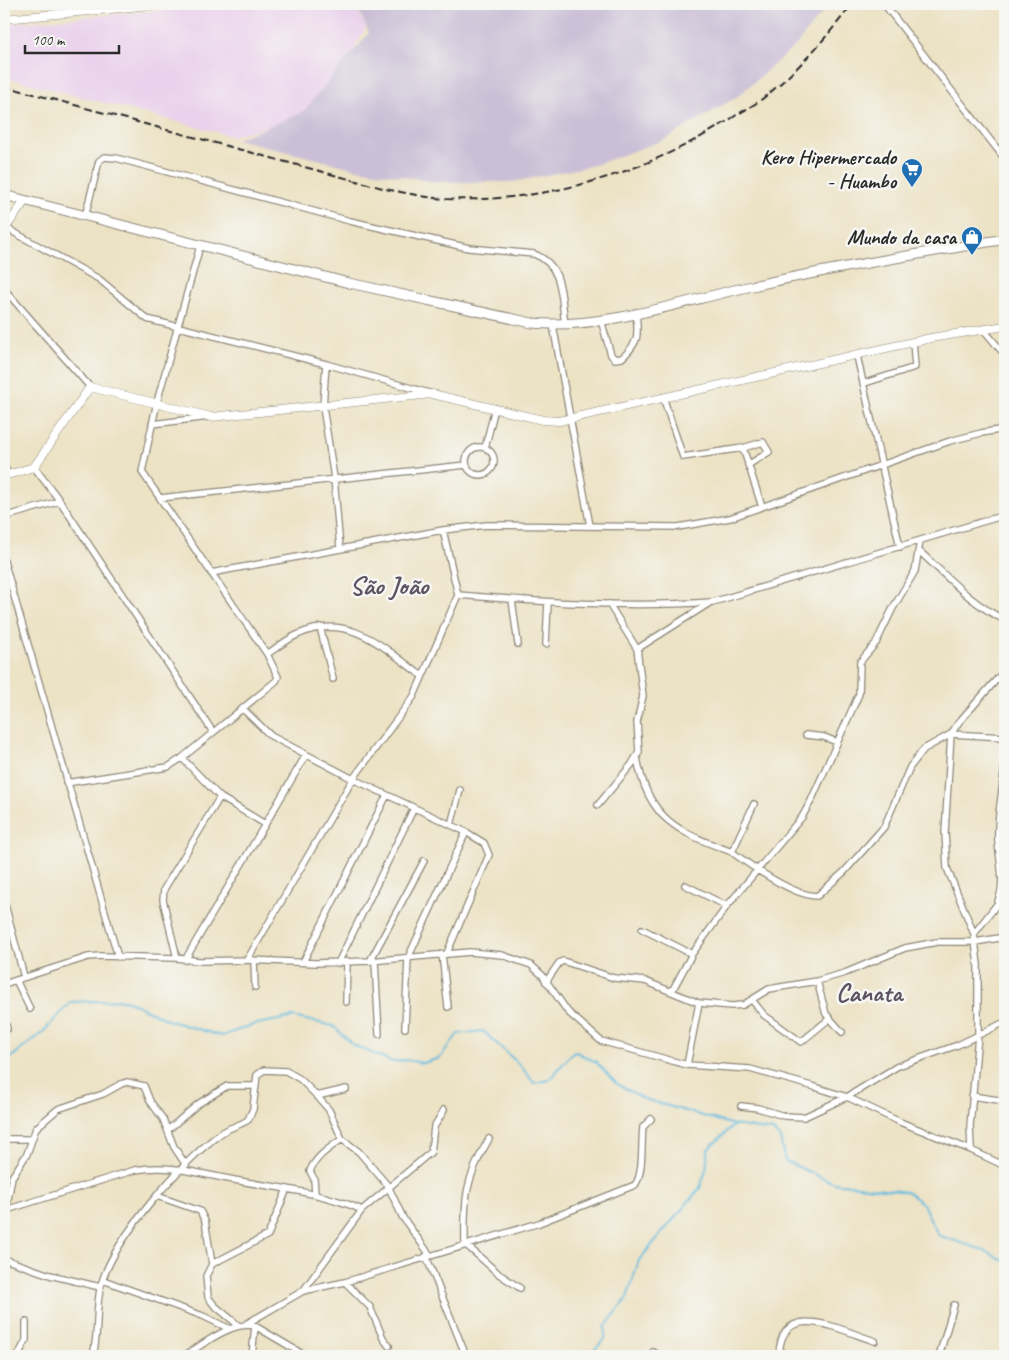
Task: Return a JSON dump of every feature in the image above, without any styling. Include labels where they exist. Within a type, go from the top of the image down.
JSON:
[{"type":"main road","points":[[4,195],[348,283],[532,323],[554,325],[601,320],[849,265],[1005,239]]},
{"type":"street","points":[[4,19],[162,4]]},
{"type":"street","points":[[884,4],[1005,159]]},
{"type":"street","points":[[85,217],[99,161],[104,157],[116,158],[386,229],[468,248],[534,254],[552,265],[558,274],[565,325]]},
{"type":"street","points":[[25,201],[5,229],[100,279],[143,317],[177,328],[326,364],[432,394],[543,420],[559,421],[913,342],[1005,326]]},
{"type":"street","points":[[66,783],[147,772],[168,767],[182,758],[276,682],[276,671],[267,654],[142,472],[157,402],[200,246]]},
{"type":"street","points":[[4,289],[90,387],[157,402],[211,417]]},
{"type":"street","points":[[601,320],[611,355],[614,359],[622,358],[635,346],[638,339],[636,312]]},
{"type":"street","points":[[554,325],[590,526]]},
{"type":"street","points":[[983,329],[1005,355]]},
{"type":"street","points":[[864,383],[916,367],[913,342]]},
{"type":"street","points":[[857,356],[900,547]]},
{"type":"street","points":[[326,364],[324,407],[334,478],[340,548]]},
{"type":"street","points":[[4,466],[6,475],[34,467],[90,387]]},
{"type":"street","points":[[152,424],[432,394]]},
{"type":"street","points":[[663,397],[683,457],[743,448],[763,442],[769,452],[748,465]]},
{"type":"street","points":[[485,448],[495,408]]},
{"type":"street","points":[[211,573],[442,530],[487,525],[678,527],[705,524],[762,507],[950,441],[981,433],[1005,430]]},
{"type":"street","points":[[485,448],[494,458],[493,466],[487,473],[475,475],[466,464],[465,458],[472,449],[485,448]]},
{"type":"street","points":[[743,448],[762,507]]},
{"type":"street","points":[[160,498],[466,464]]},
{"type":"street","points":[[34,467],[60,502],[213,732]]},
{"type":"street","points":[[4,518],[60,502]]},
{"type":"street","points":[[458,595],[512,600],[609,604],[674,605],[712,602],[1005,514]]},
{"type":"street","points":[[247,960],[353,779],[409,703],[422,676],[458,595],[442,530]]},
{"type":"street","points":[[672,991],[692,954],[727,906],[758,872],[811,801],[858,694],[860,662],[876,643],[892,608],[915,571],[920,541]]},
{"type":"street","points":[[919,551],[972,600],[1005,620]]},
{"type":"street","points":[[4,561],[66,783],[118,957]]},
{"type":"street","points":[[512,600],[518,644]]},
{"type":"street","points":[[546,644],[548,602]]},
{"type":"street","points":[[637,649],[712,602]]},
{"type":"street","points":[[598,805],[637,757],[639,752],[637,722],[643,696],[637,649],[609,604]]},
{"type":"street","points":[[267,654],[297,635],[320,627],[348,628],[366,636],[422,676]]},
{"type":"street","points":[[320,627],[333,679]]},
{"type":"street","points":[[637,757],[644,788],[666,820],[691,836],[732,852],[758,872],[812,896],[823,892],[884,827],[916,758],[932,744],[951,734],[959,722],[1005,670]]},
{"type":"street","points":[[243,709],[271,736],[353,779],[466,832],[484,844],[489,855],[445,954],[448,1007]]},
{"type":"street","points":[[951,734],[1004,737],[1002,795],[998,830],[1003,886],[998,901]]},
{"type":"street","points":[[951,734],[945,833],[946,868],[974,934],[978,964],[978,1036],[972,1096],[971,1150]]},
{"type":"street","points":[[806,735],[824,737],[837,742]]},
{"type":"street","points":[[185,960],[306,754]]},
{"type":"street","points":[[182,758],[220,797],[265,824]]},
{"type":"street","points":[[451,826],[460,790]]},
{"type":"street","points":[[303,962],[387,795]]},
{"type":"street","points":[[177,958],[163,900],[164,889],[220,797]]},
{"type":"street","points":[[732,852],[754,804]]},
{"type":"street","points":[[338,963],[414,808]]},
{"type":"street","points":[[405,1028],[408,958],[466,832]]},
{"type":"street","points":[[379,1034],[372,961],[424,861]]},
{"type":"street","points":[[685,885],[727,906]]},
{"type":"street","points":[[974,934],[1005,894]]},
{"type":"street","points":[[4,902],[24,977]]},
{"type":"street","points":[[642,929],[692,954]]},
{"type":"street","points":[[546,982],[559,963],[563,961],[604,976],[645,980],[699,1003],[743,1005],[758,994],[769,989],[817,981],[845,973],[905,948],[937,942],[975,942],[1005,937]]},
{"type":"street","points":[[4,984],[88,957],[338,963],[486,952],[516,958],[530,965],[546,982],[568,1012],[601,1042],[688,1065],[758,1070],[847,1098],[1005,1166]]},
{"type":"street","points":[[254,960],[255,987]]},
{"type":"street","points":[[346,1002],[347,961]]},
{"type":"street","points":[[16,980],[30,1009]]},
{"type":"street","points":[[817,981],[829,1019],[842,1032]]},
{"type":"street","points":[[752,1000],[764,1015],[801,1042],[829,1019]]},
{"type":"street","points":[[688,1065],[699,1003]]},
{"type":"street","points":[[4,1018],[8,1029]]},
{"type":"street","points":[[741,1106],[758,1108],[784,1116],[804,1117],[847,1098],[898,1066],[958,1045],[1005,1022]]},
{"type":"street","points":[[93,1356],[97,1340],[100,1287],[121,1246],[157,1196],[183,1167],[220,1134],[251,1117],[259,1072],[278,1069],[300,1079],[317,1096],[329,1110],[342,1139],[359,1152],[388,1186],[403,1218],[428,1256],[466,1356]]},
{"type":"street","points":[[183,1167],[169,1129],[150,1101],[144,1086],[128,1082],[100,1096],[58,1109],[36,1128],[27,1154],[12,1177],[5,1212],[135,1170],[156,1167],[183,1167],[315,1193],[339,1200],[362,1210]]},
{"type":"street","points":[[169,1129],[198,1104],[227,1086],[256,1086]]},
{"type":"street","points":[[317,1096],[346,1089]]},
{"type":"street","points":[[972,1096],[1005,1101]]},
{"type":"street","points":[[303,1290],[362,1210],[388,1186],[431,1152],[434,1127],[444,1110]]},
{"type":"street","points":[[246,1324],[303,1290],[345,1282],[539,1223],[635,1184],[641,1160],[643,1127],[651,1119]]},
{"type":"street","points":[[4,1139],[31,1139]]},
{"type":"street","points":[[315,1193],[311,1168],[325,1151],[342,1139]]},
{"type":"street","points":[[489,1139],[481,1152],[464,1201],[466,1244],[499,1274],[520,1288]]},
{"type":"street","points":[[212,1264],[268,1235],[287,1188]]},
{"type":"street","points":[[157,1196],[200,1211],[205,1221],[212,1264],[206,1276],[208,1297],[214,1305],[238,1325]]},
{"type":"street","points":[[4,1259],[50,1275],[100,1287]]},
{"type":"street","points":[[103,1280],[203,1316],[230,1330]]},
{"type":"street","points":[[345,1282],[370,1307],[383,1338],[389,1346]]},
{"type":"street","points":[[939,1356],[954,1306]]},
{"type":"street","points":[[779,1356],[780,1339],[786,1329],[802,1321],[813,1322],[875,1341]]},
{"type":"street","points":[[18,1356],[26,1340],[26,1322]]},
{"type":"street","points":[[184,1356],[238,1325],[246,1324],[255,1326],[306,1356]]},
{"type":"street","points":[[252,1356],[255,1326]]},
{"type":"street","points":[[653,1352],[660,1356]]},
{"type":"shaded area","points":[[233,4],[355,4],[366,27],[341,74],[302,117],[232,136],[4,77],[4,24]]},
{"type":"shaded area","points":[[356,4],[829,4],[796,45],[737,97],[664,140],[595,165],[513,182],[438,182],[357,169],[236,139],[302,113],[369,33]]},
{"type":"waterway","points":[[4,1063],[42,1033],[71,1002],[126,1000],[170,1021],[222,1036],[252,1025],[293,1017],[333,1026],[353,1045],[393,1062],[406,1060],[423,1063],[440,1058],[458,1034],[483,1031],[520,1065],[534,1083],[549,1080],[574,1051],[596,1062],[617,1084],[644,1099],[734,1125],[773,1131],[780,1138],[785,1161],[834,1183],[907,1192],[923,1204],[938,1235],[982,1250],[1005,1262]]},
{"type":"waterway","points":[[591,1356],[592,1352],[605,1339],[605,1327],[627,1298],[639,1260],[700,1188],[706,1170],[708,1149],[734,1125]]},
{"type":"railway","points":[[4,86],[390,190],[446,199],[484,199],[521,196],[559,190],[595,181],[631,169],[700,137],[755,104],[779,85],[812,52],[852,4]]},
{"type":"place","name":"Kero Hipermercado - Huambo","points":[[912,188]]},
{"type":"place","name":"Mundo da casa","points":[[972,256]]},
{"type":"district","name":"São João","points":[[389,585]]},
{"type":"district","name":"Canata","points":[[869,992]]}]
